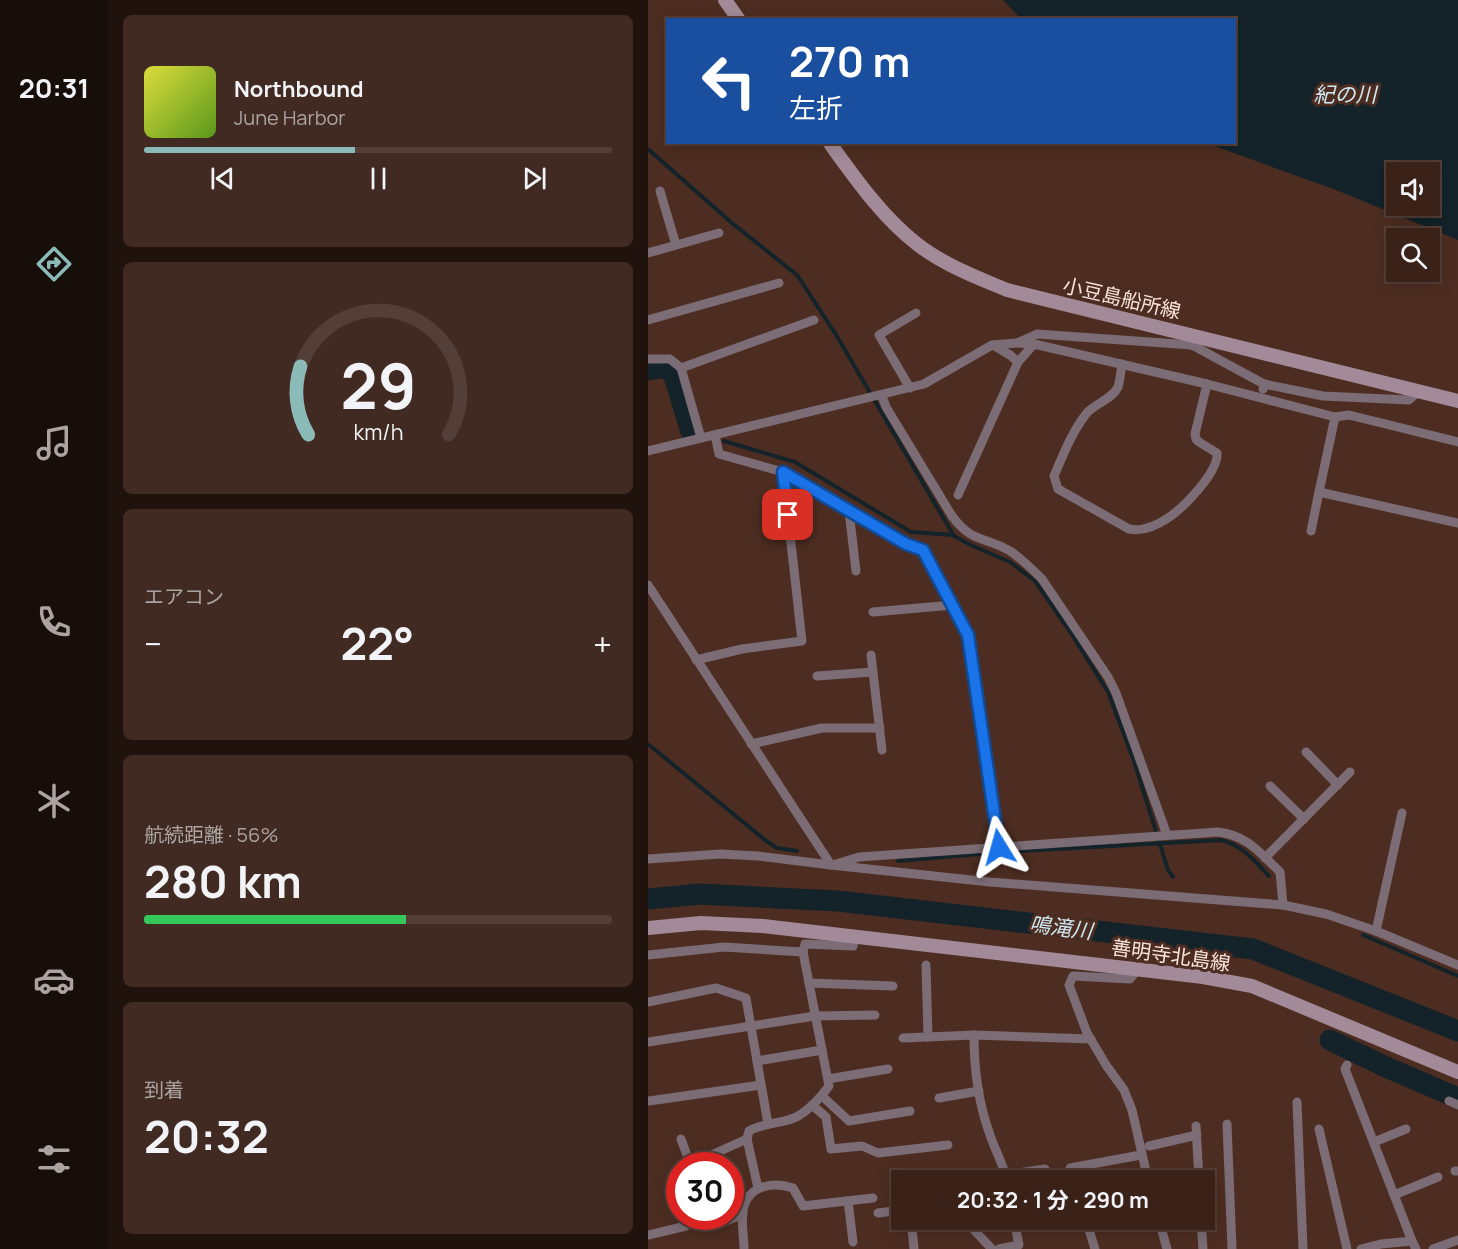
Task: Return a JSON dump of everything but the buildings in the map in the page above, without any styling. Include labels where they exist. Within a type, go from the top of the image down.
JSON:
[{"type":"main road","points":[[725,0],[738,18]]},
{"type":"main road","name":"小豆島船所線","points":[[831,144],[885,214],[916,244],[953,267],[1007,291],[1193,340],[1458,401]]},
{"type":"main road","name":"善明寺北島線","points":[[648,928],[701,923],[742,925],[1203,977],[1252,986],[1289,1000],[1458,1074]]},
{"type":"street","points":[[660,191],[676,245]]},
{"type":"street","points":[[648,254],[719,233]]},
{"type":"street","points":[[648,320],[779,283]]},
{"type":"street","points":[[910,388],[879,335],[916,314]]},
{"type":"street","points":[[681,368],[813,320]]},
{"type":"street","points":[[1016,343],[1037,334],[1193,340],[1264,384],[1323,396],[1409,400],[1419,391]]},
{"type":"street","points":[[648,452],[924,384],[992,345],[1016,343],[1034,344],[1261,396],[1335,417],[1349,415],[1458,442]]},
{"type":"street","points":[[958,495],[1018,363],[1034,344]]},
{"type":"street","points":[[992,345],[1011,355],[1018,363]]},
{"type":"street","points":[[648,359],[670,359],[681,368],[701,438]]},
{"type":"street","points":[[1122,364],[1118,387],[1112,395],[1086,414],[1069,441],[1054,476],[1058,489],[1129,529],[1140,531],[1169,518],[1207,481],[1214,469],[1217,453],[1198,442],[1195,434],[1208,384]]},
{"type":"street","points":[[1261,396],[1264,384]]},
{"type":"street","points":[[880,396],[962,530],[1009,550],[1042,579],[1108,677],[1116,693],[1161,836]]},
{"type":"street","points":[[1311,531],[1335,417]]},
{"type":"street","points":[[715,435],[719,454],[783,472],[906,544],[923,550],[968,635],[999,847]]},
{"type":"street","points":[[696,660],[742,649],[802,641],[783,472]]},
{"type":"street","points":[[1319,492],[1458,523]]},
{"type":"street","points":[[849,511],[856,571]]},
{"type":"street","points":[[648,585],[831,866]]},
{"type":"street","points":[[873,612],[952,605]]},
{"type":"street","points":[[871,655],[882,750]]},
{"type":"street","points":[[817,676],[873,672]]},
{"type":"street","points":[[751,744],[822,728],[880,728]]},
{"type":"street","points":[[1306,752],[1338,785]]},
{"type":"street","points":[[1265,858],[1350,772]]},
{"type":"street","points":[[1270,786],[1304,819]]},
{"type":"street","points":[[1376,931],[1402,813]]},
{"type":"street","points":[[831,866],[859,857],[1218,832],[1247,840],[1280,872],[1283,905]]},
{"type":"street","points":[[648,859],[720,854],[758,856],[831,866],[990,882],[1283,905],[1326,914],[1376,931],[1458,965]]},
{"type":"street","points":[[758,1188],[747,1139],[749,1131],[756,1127],[794,1118],[822,1096],[829,1086],[803,952],[805,944],[853,946],[855,936]]},
{"type":"street","points":[[648,955],[724,947],[803,952]]},
{"type":"street","points":[[926,965],[928,1037]]},
{"type":"street","points":[[1138,969],[1130,979],[1074,976],[1069,985],[1091,1039],[1124,1090],[1132,1110],[1145,1170]]},
{"type":"street","points":[[809,983],[893,986]]},
{"type":"street","points":[[648,1002],[716,988],[746,998],[768,1124]]},
{"type":"street","points":[[648,1042],[815,1016],[875,1015]]},
{"type":"street","points":[[903,1038],[974,1035],[1091,1039]]},
{"type":"street","points":[[974,1035],[974,1064],[979,1091],[988,1131],[1003,1170]]},
{"type":"street","points":[[757,1061],[822,1050]]},
{"type":"street","points":[[1347,1065],[1345,1069],[1414,1245],[1381,1244],[1361,1249]]},
{"type":"street","points":[[828,1079],[888,1069]]},
{"type":"street","points":[[649,1101],[761,1085]]},
{"type":"street","points":[[939,1098],[979,1091]]},
{"type":"street","points":[[822,1096],[849,1121],[910,1111]]},
{"type":"street","points":[[1297,1102],[1303,1249]]},
{"type":"street","points":[[812,1105],[826,1118],[831,1149],[862,1146],[878,1154],[948,1145]]},
{"type":"street","points":[[1227,1124],[1232,1249]]},
{"type":"street","points":[[1319,1129],[1347,1249]]},
{"type":"street","points":[[1374,1142],[1406,1129]]},
{"type":"street","points":[[1149,1146],[1196,1130],[1198,1170]]},
{"type":"street","points":[[681,1139],[686,1152]]},
{"type":"street","points":[[719,1152],[747,1139]]},
{"type":"street","points":[[1070,1168],[1141,1155]]},
{"type":"street","points":[[1041,1170],[1045,1169]]},
{"type":"street","points":[[1394,1195],[1438,1177]]},
{"type":"street","points":[[744,1205],[749,1196],[758,1188],[774,1184],[793,1188],[803,1206],[873,1198]]},
{"type":"street","points":[[848,1201],[853,1242]]},
{"type":"street","points":[[878,1213],[891,1211]]},
{"type":"street","points":[[648,1235],[669,1230]]},
{"type":"street","points":[[743,1230],[744,1249]]},
{"type":"street","points":[[912,1230],[914,1248]]},
{"type":"street","points":[[974,1230],[992,1249]]},
{"type":"street","points":[[999,1249],[1019,1245],[1016,1230]]},
{"type":"street","points":[[1089,1230],[1095,1249]]},
{"type":"street","points":[[1162,1230],[1167,1249]]},
{"type":"street","points":[[1202,1230],[1203,1249]]},
{"type":"street","points":[[1433,1249],[1458,1240]]},
{"type":"water","name":"紀の川","points":[[1003,0],[1458,0],[1458,240],[1440,233],[1440,228],[1429,228],[1399,216],[1440,216],[1440,162],[1386,162],[1386,210],[1209,144],[1236,144],[1236,18],[1020,18]]},
{"type":"waterway","points":[[648,149],[732,223],[797,275],[835,333],[954,536],[1010,562],[1035,581],[1108,692],[1133,758],[1168,870],[1173,877]]},
{"type":"waterway","points":[[648,370],[665,369],[674,376],[691,432]]},
{"type":"waterway","points":[[724,441],[795,462],[911,532],[954,535]]},
{"type":"waterway","points":[[648,744],[765,840],[777,848],[797,851]]},
{"type":"waterway","points":[[898,861],[1002,852],[1221,840],[1242,850],[1269,876]]},
{"type":"waterway","name":"鳴滝川","points":[[648,899],[700,894],[838,901],[1253,949],[1458,1031]]},
{"type":"waterway","points":[[1363,935],[1458,976]]},
{"type":"waterway","points":[[1330,1040],[1458,1098]]},
{"type":"route","points":[[788,515],[783,472],[906,544],[923,550],[968,635],[999,847]]}]
